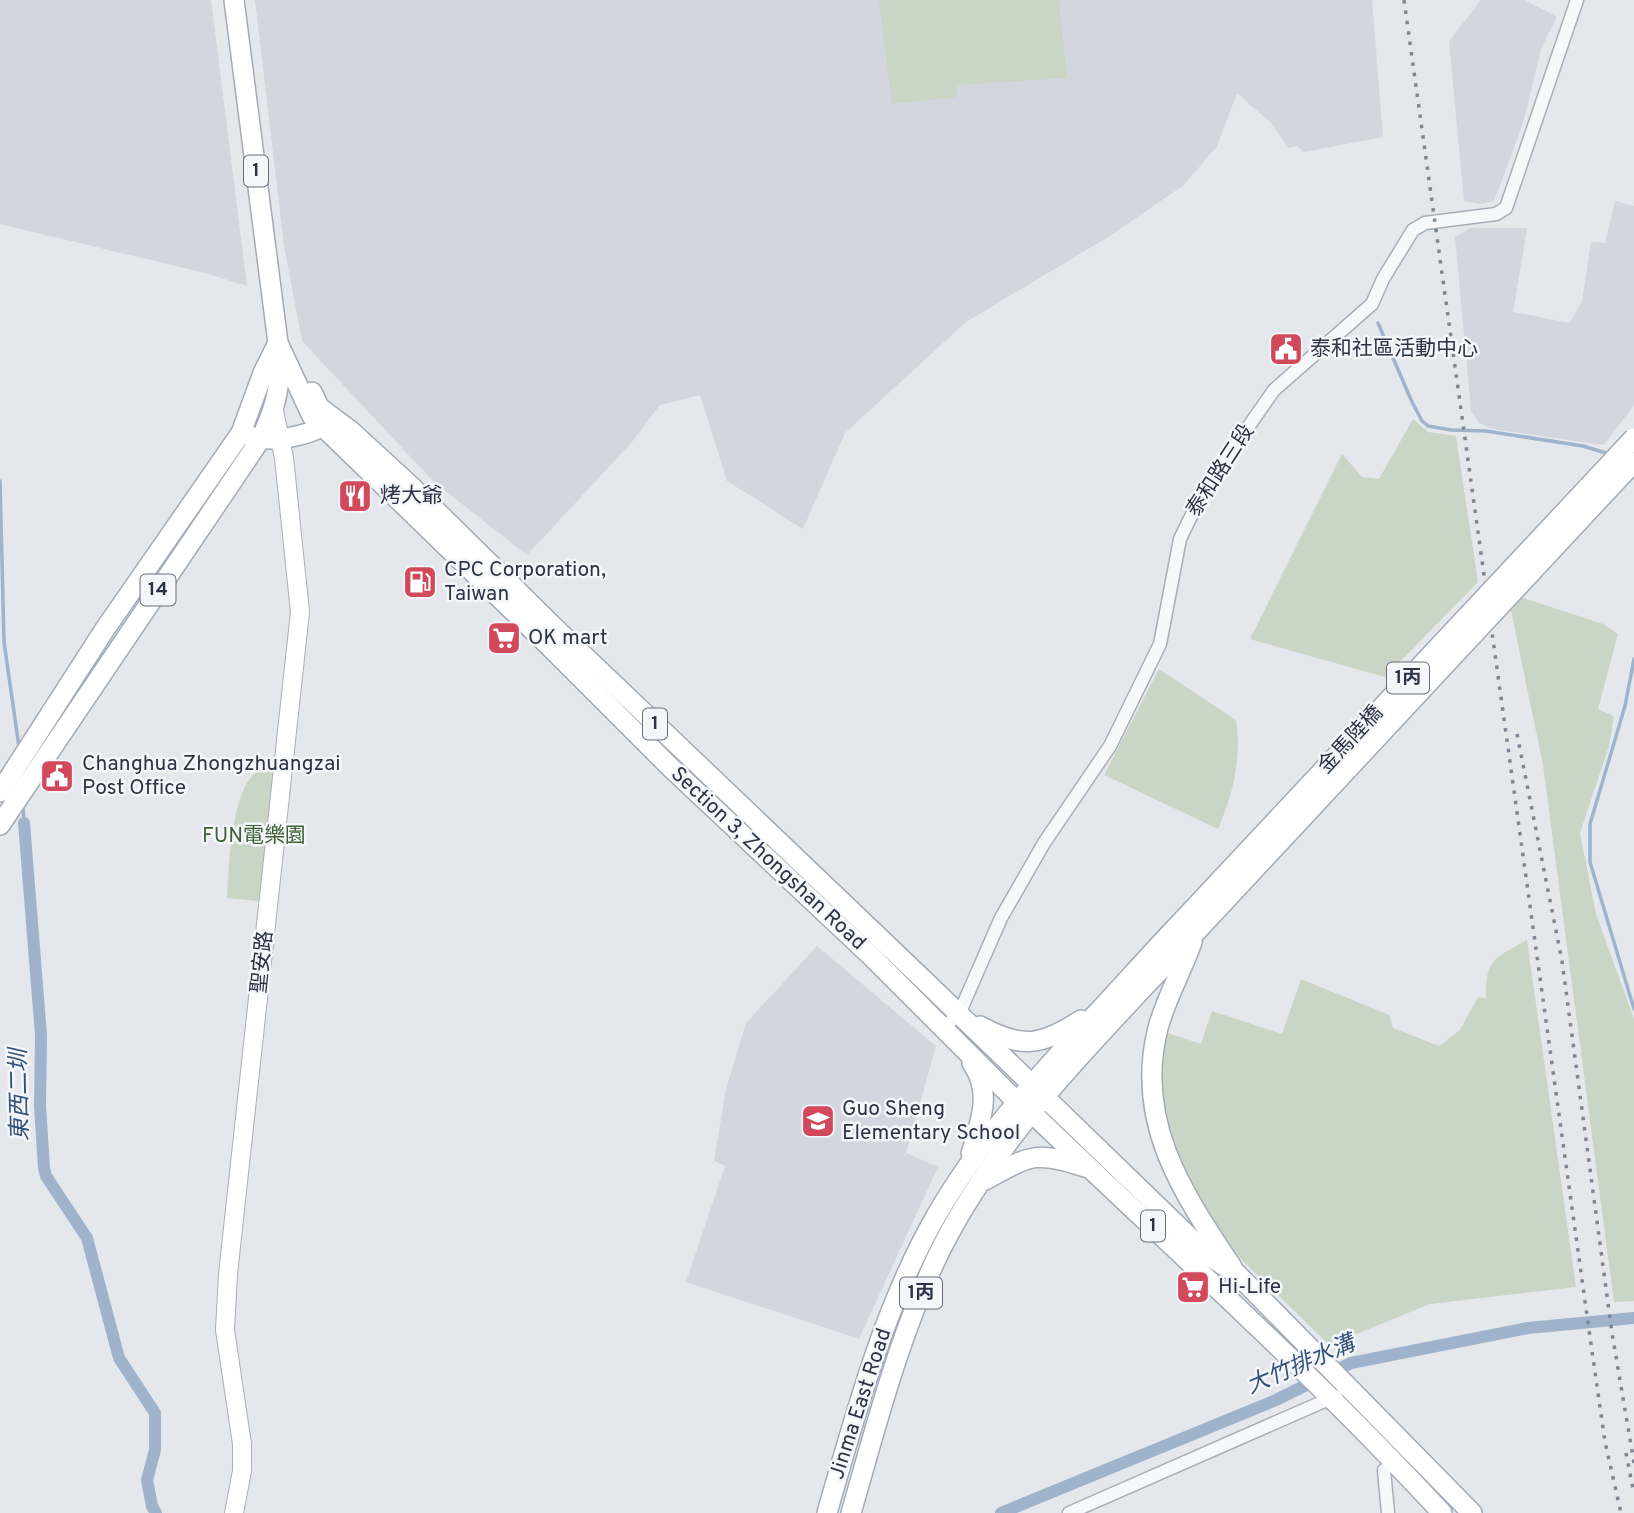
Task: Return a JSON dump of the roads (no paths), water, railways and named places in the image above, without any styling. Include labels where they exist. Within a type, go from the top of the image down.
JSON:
[{"type":"main road","name":"Section 3, Zhongshan Road","points":[[234,0],[278,342],[321,417],[668,765],[870,955],[943,1028],[1030,1099],[1209,1256],[1237,1274],[1301,1341],[1337,1393]]},
{"type":"main road","name":"14","points":[[0,825],[266,429],[280,375],[278,342]]},
{"type":"main road","name":"14","points":[[0,792],[105,629],[266,429],[263,373],[278,342]]},
{"type":"main road","name":"Section 3, Zhongshan Road","points":[[321,417],[351,431],[413,488],[959,1014],[1090,1169],[1193,1263],[1286,1355],[1337,1393]]},
{"type":"main road","points":[[266,429],[321,417]]},
{"type":"main road","name":"金馬陸橋","points":[[1189,926],[1634,438]]},
{"type":"main road","name":"金馬陸橋","points":[[1189,926],[1634,462]]},
{"type":"main road","name":"1丙","points":[[1030,1099],[1102,1007],[1189,926]]},
{"type":"main road","name":"1丙","points":[[1030,1099],[1189,926]]},
{"type":"main road","name":"1","points":[[1189,926],[1158,1029],[1153,1057],[1152,1088],[1160,1131],[1172,1166],[1186,1196],[1237,1274]]},
{"type":"main road","points":[[959,1014],[1003,1038],[1029,1041],[1048,1040],[1102,1007]]},
{"type":"main road","points":[[959,1041],[981,1076],[985,1092],[981,1118],[967,1167]]},
{"type":"main road","name":"Jinma East Road","points":[[827,1513],[893,1305],[935,1217],[967,1167],[1030,1099]]},
{"type":"main road","name":"Jinma East Road","points":[[851,1513],[892,1368],[915,1305],[943,1245],[1030,1099]]},
{"type":"main road","points":[[981,1182],[1035,1156],[1055,1157],[1090,1169]]},
{"type":"main road","name":"1","points":[[1337,1393],[1442,1513]]},
{"type":"main road","name":"1","points":[[1337,1393],[1472,1513]]},
{"type":"street","name":"泰和路三段","points":[[943,1028],[959,1014],[1001,918],[1044,843],[1110,746],[1160,644],[1180,539],[1196,506],[1275,390],[1372,304],[1383,279],[1413,230],[1425,223],[1496,214],[1506,208],[1577,0]]},
{"type":"street","name":"聖安路","points":[[233,1513],[242,1471],[242,1444],[225,1331],[228,1274],[300,611],[284,458],[266,429]]},
{"type":"street","points":[[1069,1513],[1337,1393]]},
{"type":"street","points":[[1384,1470],[1388,1513]]},
{"type":"waterway","points":[[1378,323],[1412,402],[1422,421],[1428,426],[1486,431],[1583,446],[1609,454]]},
{"type":"waterway","name":"東西二圳","points":[[0,481],[4,642],[19,747]]},
{"type":"waterway","points":[[1634,659],[1625,706],[1590,824],[1590,862],[1634,1009]]},
{"type":"waterway","name":"東西二圳","points":[[23,804],[24,823]]},
{"type":"waterway","name":"東西二圳","points":[[24,823],[41,1035],[40,1106],[44,1168],[46,1176],[87,1238],[119,1358],[155,1413],[155,1450],[147,1480],[156,1513]]},
{"type":"waterway","name":"大竹排水溝","points":[[1001,1513],[1276,1400],[1351,1363],[1528,1328],[1634,1318]]},
{"type":"railway","points":[[1404,0],[1605,1442],[1621,1513]]},
{"type":"railway","points":[[1517,734],[1562,961],[1612,1333],[1634,1463]]},
{"type":"railway","points":[[1626,1453],[1634,1494]]},
{"type":"place","name":"泰和社區活動中心","points":[[1286,349]]},
{"type":"place","name":"烤大爺","points":[[355,496]]},
{"type":"place","name":"CPC Corporation, Taiwan","points":[[420,582]]},
{"type":"place","name":"OK mart","points":[[504,638]]},
{"type":"place","name":"Changhua Zhongzhuangzai Post Office","points":[[57,776]]},
{"type":"place","name":"Guo Sheng Elementary School","points":[[818,1121]]},
{"type":"place","name":"Hi-Life","points":[[1193,1287]]},
{"type":"park label","name":"FUN電樂園","points":[[254,836]]}]
